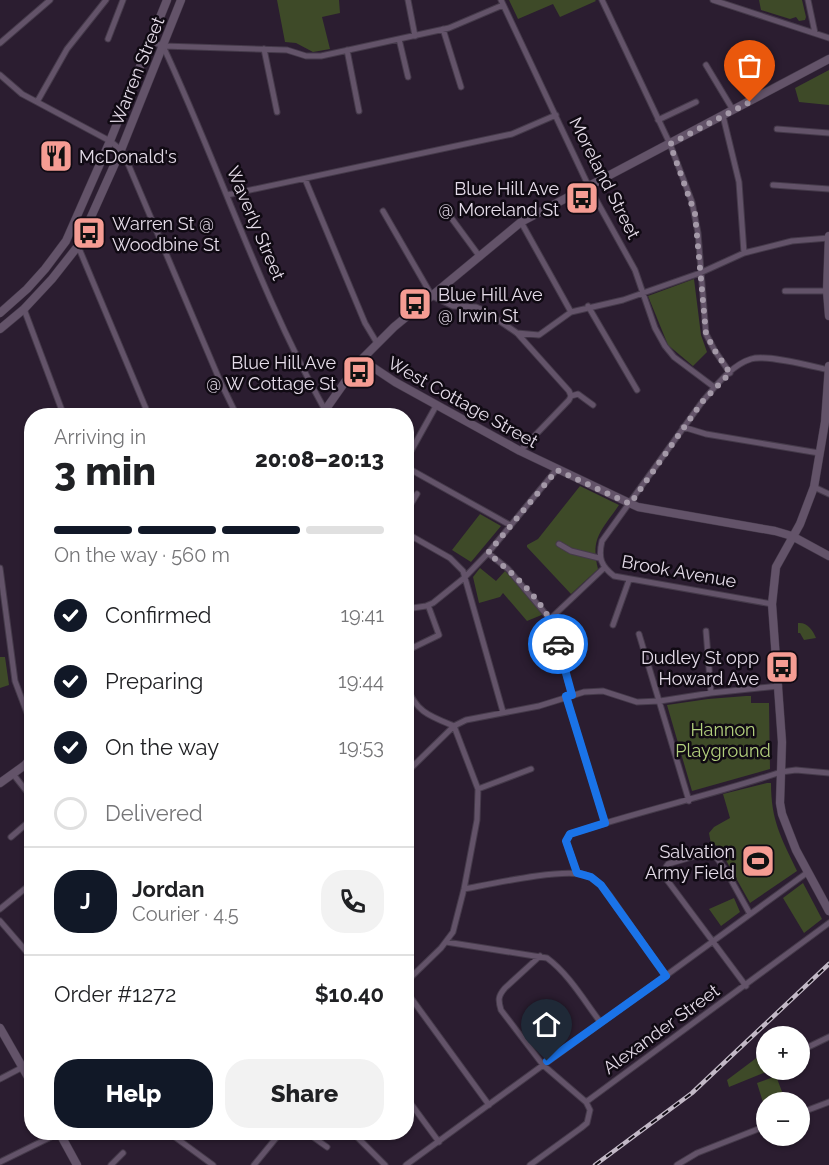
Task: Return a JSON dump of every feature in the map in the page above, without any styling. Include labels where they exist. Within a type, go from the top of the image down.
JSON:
[{"type":"main road","name":"Warren Street","points":[[0,313],[27,289],[62,246],[110,141],[168,0]]},
{"type":"main road","name":"Warren Street","points":[[0,329],[24,309],[54,277],[78,246],[121,150],[181,0]]},
{"type":"main road","points":[[327,408],[362,360],[377,344],[521,222],[829,59]]},
{"type":"main road","points":[[829,238],[827,291],[829,316]]},
{"type":"main road","name":"West Cottage Street","points":[[362,360],[436,406],[557,470],[630,504],[658,512],[775,531],[792,536],[829,556]]},
{"type":"main road","points":[[829,368],[827,423],[813,487],[806,509],[776,567],[772,604],[782,742],[780,803],[782,814],[786,830],[829,911]]},
{"type":"main road","points":[[0,783],[24,764]]},
{"type":"main road","points":[[0,1028],[24,1070]]},
{"type":"main road","points":[[63,1140],[77,1165]]},
{"type":"street","points":[[0,43],[50,0]]},
{"type":"street","points":[[37,102],[67,49],[106,0]]},
{"type":"street","points":[[108,39],[123,0]]},
{"type":"street","points":[[408,0],[416,36]]},
{"type":"street","points":[[602,0],[670,144],[695,214],[706,334],[730,373]]},
{"type":"street","points":[[713,0],[829,38]]},
{"type":"street","points":[[808,0],[815,33]]},
{"type":"street","points":[[152,42],[163,46],[287,50],[306,56],[321,56],[416,36],[467,22],[502,3]]},
{"type":"street","name":"Moreland Street","points":[[502,3],[589,187],[624,248],[656,328],[670,353],[714,387]]},
{"type":"street","points":[[443,29],[461,87]]},
{"type":"street","points":[[399,39],[408,77]]},
{"type":"street","name":"Waverly Street","points":[[163,46],[287,336],[321,408]]},
{"type":"street","points":[[264,50],[277,112]]},
{"type":"street","points":[[347,50],[359,111]]},
{"type":"street","points":[[706,65],[733,110]]},
{"type":"street","points":[[0,75],[16,89],[67,120],[110,141],[121,150],[233,408]]},
{"type":"street","points":[[658,120],[696,102]]},
{"type":"street","points":[[227,195],[512,134],[556,115]]},
{"type":"street","points":[[723,116],[739,182],[744,253]]},
{"type":"street","points":[[777,129],[829,133]]},
{"type":"street","points":[[305,179],[365,323],[377,344]]},
{"type":"street","points":[[773,185],[829,189]]},
{"type":"street","points":[[444,208],[480,257]]},
{"type":"street","points":[[383,211],[432,296],[453,306],[485,311],[518,333],[571,396]]},
{"type":"street","points":[[521,222],[571,312]]},
{"type":"street","points":[[518,333],[539,335],[571,312],[588,306],[623,300],[700,273],[744,253],[792,241],[829,238]]},
{"type":"street","points":[[78,246],[146,408]]},
{"type":"street","points":[[785,291],[827,291]]},
{"type":"street","points":[[588,306],[637,390]]},
{"type":"street","points":[[24,309],[61,408]]},
{"type":"street","name":"Brook Avenue","points":[[772,604],[614,576],[604,568],[599,558],[602,541],[714,387],[747,360],[759,358],[829,368]]},
{"type":"street","points":[[520,451],[571,396],[578,394],[593,405]]},
{"type":"street","points":[[414,446],[436,406]]},
{"type":"street","points":[[683,427],[706,434],[819,453]]},
{"type":"street","points":[[414,608],[428,605],[464,578],[488,553],[557,470]]},
{"type":"street","points":[[414,472],[510,525]]},
{"type":"street","points":[[813,487],[829,494]]},
{"type":"street","points":[[414,499],[417,494]]},
{"type":"street","points":[[414,538],[459,565],[463,571],[503,712]]},
{"type":"street","points":[[559,544],[571,551],[599,558]]},
{"type":"street","points":[[488,553],[508,569],[550,619],[605,823]]},
{"type":"street","points":[[0,568],[15,681],[24,705]]},
{"type":"street","points":[[550,619],[604,568]]},
{"type":"street","points":[[613,625],[629,580]]},
{"type":"street","points":[[414,647],[439,635],[428,605]]},
{"type":"street","points":[[706,631],[711,693]]},
{"type":"street","points":[[639,634],[689,801]]},
{"type":"street","points":[[414,764],[454,726],[466,720],[539,706],[592,690],[603,691],[638,702],[779,686]]},
{"type":"street","points":[[414,701],[424,713],[454,726],[478,789],[477,820],[456,924],[446,942],[414,974]]},
{"type":"street","points":[[478,789],[531,769]]},
{"type":"street","points":[[577,873],[567,844],[567,837],[570,834],[689,801],[781,772],[796,770],[829,773]]},
{"type":"street","points":[[13,774],[24,788]]},
{"type":"street","points":[[11,837],[24,826]]},
{"type":"street","points":[[746,986],[667,880],[664,873],[668,864],[709,852],[713,853],[725,869],[750,914]]},
{"type":"street","points":[[406,1165],[808,872]]},
{"type":"street","points":[[464,889],[558,874],[577,873],[591,877],[601,885],[666,976]]},
{"type":"street","points":[[0,909],[24,890]]},
{"type":"street","points":[[0,921],[24,949]]},
{"type":"street","name":"Alexander Street","points":[[586,1102],[829,923]]},
{"type":"street","points":[[446,942],[540,956],[554,963],[601,1023]]},
{"type":"street","points":[[530,1165],[587,1123],[590,1110],[586,1102],[543,1065],[501,1010],[498,1001],[505,988],[540,956]]},
{"type":"street","points":[[414,1002],[489,1105]]},
{"type":"street","points":[[810,1046],[829,1036]]},
{"type":"street","points":[[0,1079],[22,1067]]},
{"type":"street","points":[[810,1109],[829,1102]]},
{"type":"street","points":[[414,1109],[439,1142]]},
{"type":"street","points":[[677,1165],[697,1153],[756,1130]]},
{"type":"street","points":[[0,1162],[43,1140]]},
{"type":"street","points":[[179,1140],[213,1165]]},
{"type":"street","points":[[254,1165],[275,1140]]},
{"type":"street","points":[[317,1140],[327,1147]]},
{"type":"street","points":[[360,1140],[385,1165]]},
{"type":"street","points":[[111,1165],[123,1154]]},
{"type":"green space","points":[[277,0],[339,0],[340,13],[322,17],[330,49],[313,52],[296,43],[285,42]]},
{"type":"green space","points":[[509,0],[596,1],[560,17],[553,4],[518,19]]},
{"type":"green space","points":[[759,0],[802,0],[805,20],[799,21],[796,17],[790,19],[761,10]]},
{"type":"green space","points":[[829,70],[829,105],[799,102],[795,88]]},
{"type":"green space","points":[[694,279],[701,335],[707,352],[693,366],[668,345],[648,296]]},
{"type":"green space","points":[[580,486],[619,505],[599,535],[596,549],[598,569],[571,594],[527,545],[538,539]]},
{"type":"green space","points":[[480,514],[501,526],[471,562],[452,550]]},
{"type":"green space","points":[[480,568],[496,581],[505,571],[544,614],[527,621],[503,593],[500,597],[479,603],[473,577]]},
{"type":"green space","points":[[798,623],[809,627],[816,638],[804,640],[798,633]]},
{"type":"green space","points":[[0,657],[5,657],[9,685],[0,688]]},
{"type":"green space","name":"Hannon Playground","points":[[751,696],[751,703],[769,703],[770,769],[692,791],[667,705]]},
{"type":"green space","name":"Salvation Army Field","points":[[771,783],[771,796],[778,828],[797,871],[750,903],[718,846],[711,844],[709,833],[714,827],[730,818],[723,794]]},
{"type":"green space","points":[[803,883],[822,919],[804,933],[783,898]]},
{"type":"green space","points":[[734,898],[740,912],[721,926],[709,909]]},
{"type":"green space","points":[[756,1058],[756,1076],[729,1087],[727,1080]]},
{"type":"green space","points":[[778,1080],[782,1092],[760,1092],[757,1083]]},
{"type":"railway","points":[[595,1165],[692,1093],[829,964]]},
{"type":"way so far","points":[[558,644],[550,619],[536,600],[508,569],[488,553],[557,470],[630,504],[702,402],[730,373],[706,334],[695,214],[670,144],[750,102]]},
{"type":"place","name":"McDonald's","points":[[56,156]]},
{"type":"place","name":"Blue Hill Ave @ Moreland St","points":[[582,198]]},
{"type":"place","name":"Warren St @ Woodbine St","points":[[89,233]]},
{"type":"place","name":"Blue Hill Ave @ Irwin St","points":[[415,304]]},
{"type":"place","name":"Blue Hill Ave @ W Cottage St","points":[[359,372]]},
{"type":"place","name":"Dudley St opp Howard Ave","points":[[782,667]]},
{"type":"place","name":"Salvation Army Field","points":[[758,861]]},
{"type":"route","points":[[547,1061],[666,976],[601,885],[591,877],[577,873],[566,841],[570,834],[605,823],[566,696],[572,695],[558,644]]}]
